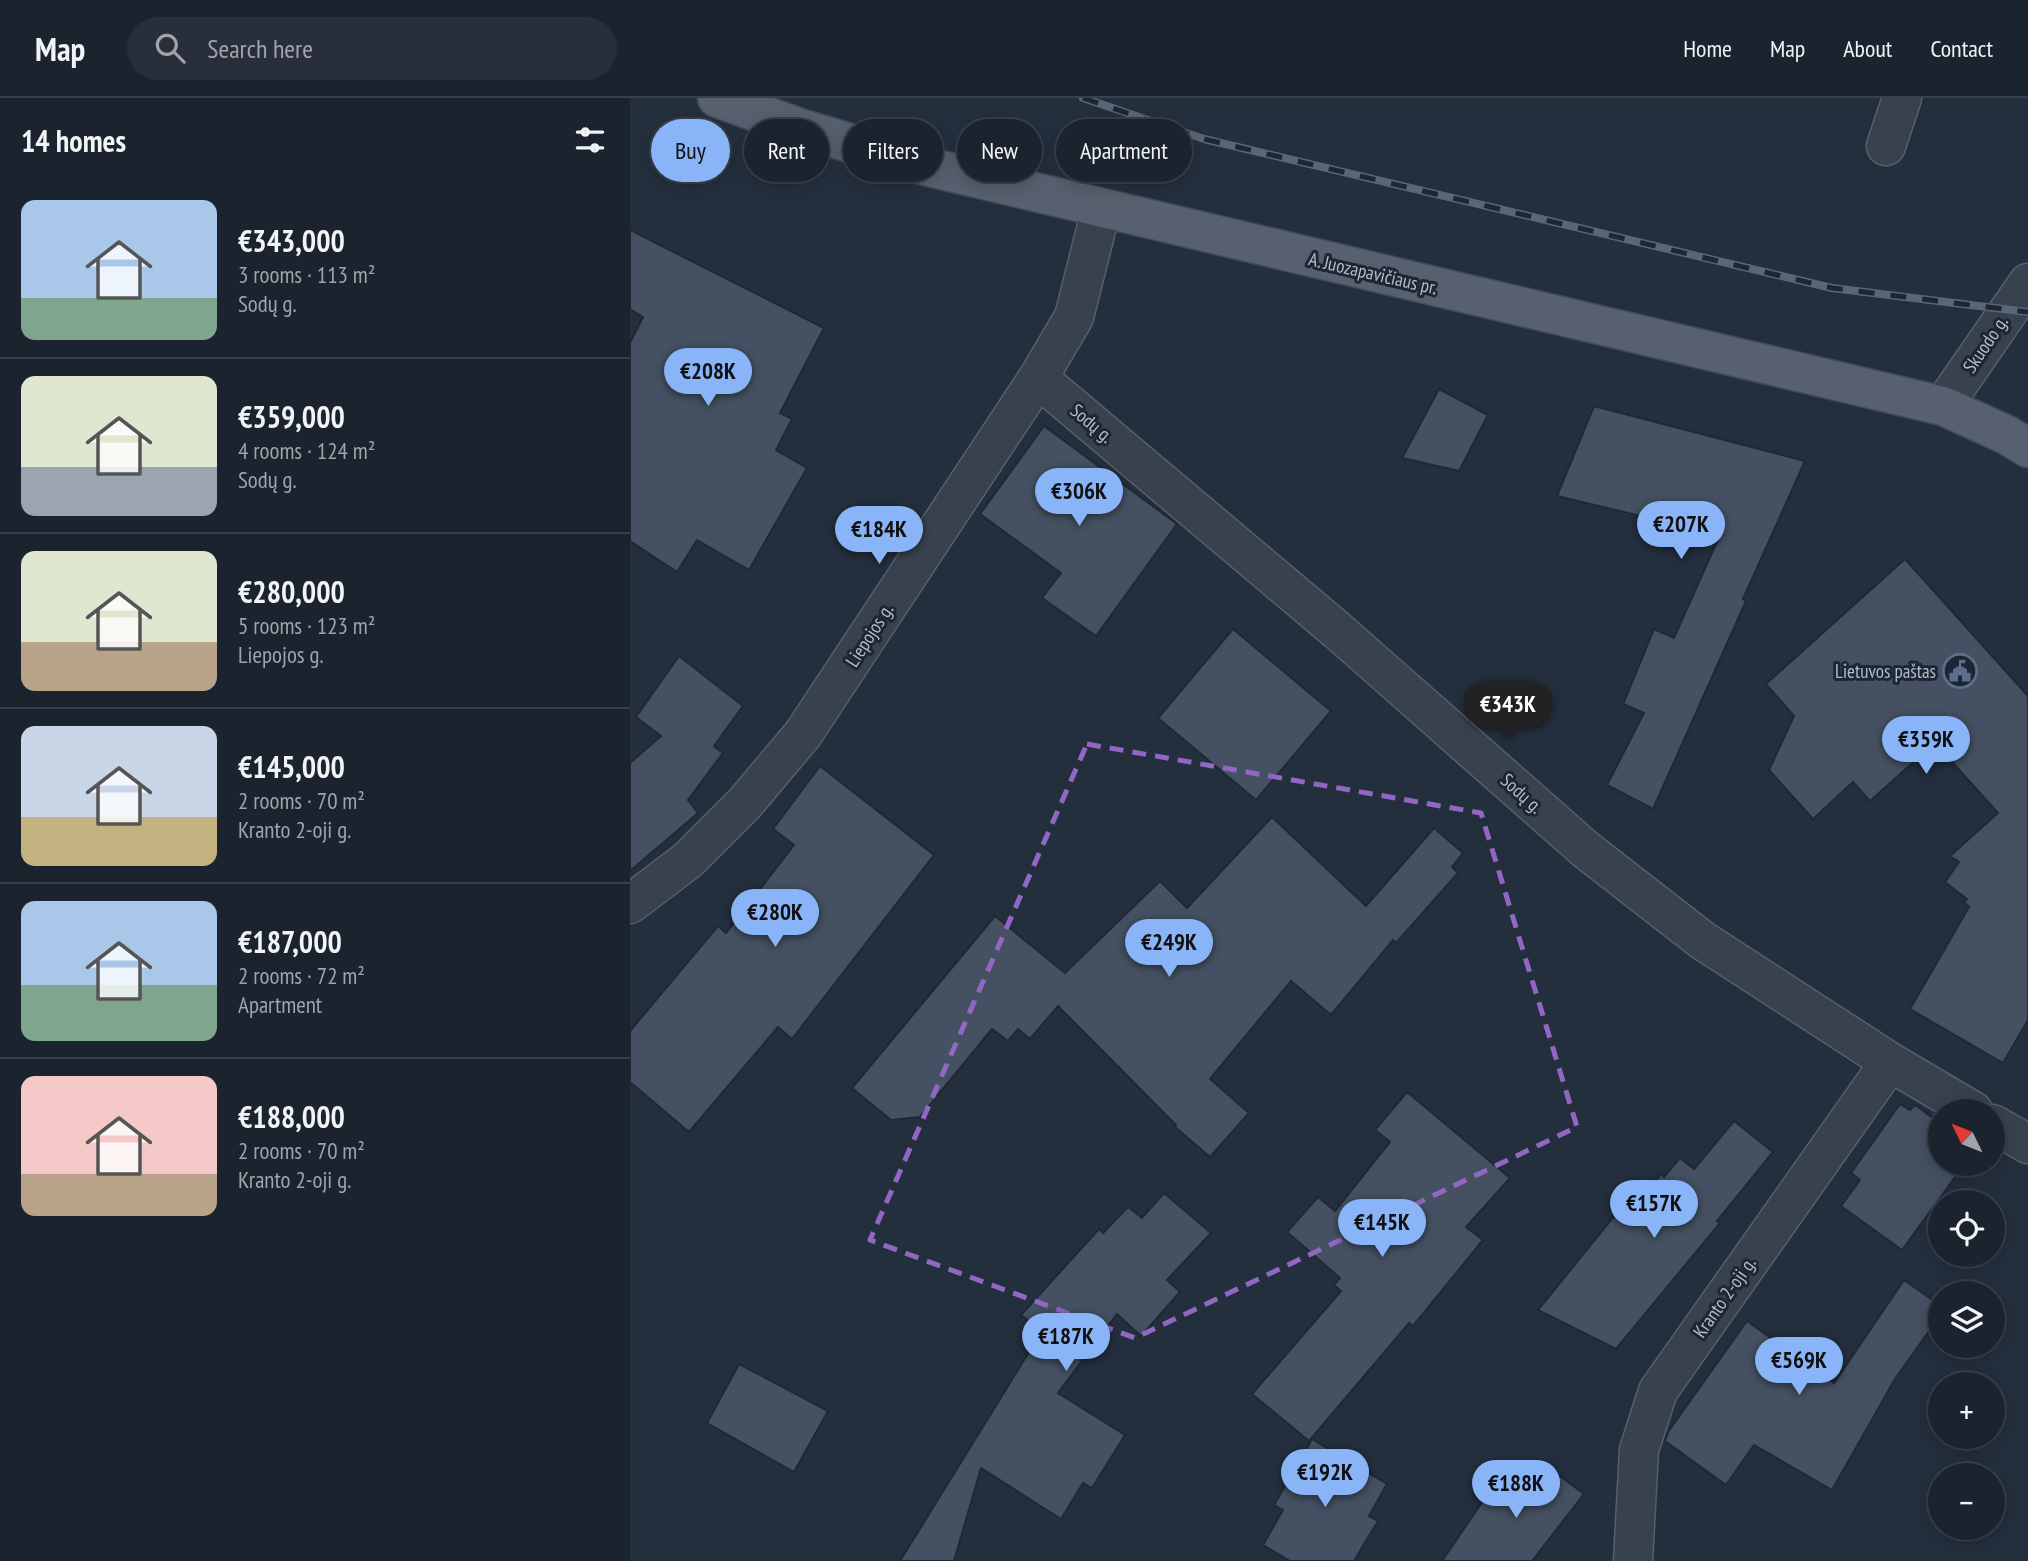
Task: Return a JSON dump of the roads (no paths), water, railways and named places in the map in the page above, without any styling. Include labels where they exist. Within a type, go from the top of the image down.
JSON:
[{"type":"main road","name":"A. Juozapavičiaus pr.","points":[[717,98],[803,129],[929,167],[1101,210],[1943,406],[2007,435],[2028,448]]},
{"type":"street","points":[[1886,146],[1902,98]]},
{"type":"street","name":"Liepojos g.","points":[[630,904],[688,860],[745,803],[803,734],[1038,378],[1074,317],[1101,210]]},
{"type":"street","name":"Skuodo g.","points":[[1943,406],[2028,283]]},
{"type":"street","name":"Sodų g.","points":[[1038,378],[1338,631],[1585,849],[1702,940],[1890,1062],[1953,1099]]},
{"type":"street","name":"Kranto 2-oji g.","points":[[1633,1561],[1639,1450],[1658,1391],[1890,1062]]},
{"type":"street","points":[[2006,1131],[2028,1144]]},
{"type":"railway","points":[[1083,98],[1204,139],[1832,288],[2028,312]]},
{"type":"place","name":"Lietuvos paštas","points":[[1960,671]]}]
